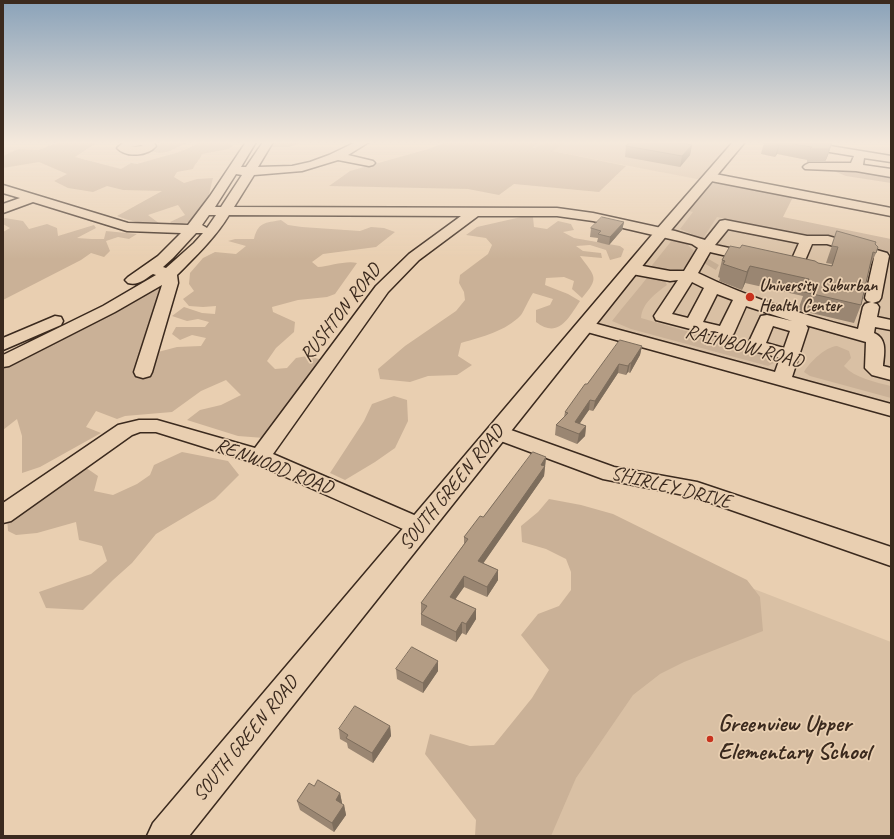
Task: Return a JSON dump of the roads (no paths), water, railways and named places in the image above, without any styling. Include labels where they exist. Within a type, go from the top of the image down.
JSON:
[{"type":"main road","name":"SOUTH GREEN ROAD","points":[[166,836],[662,232],[706,181]]},
{"type":"street","points":[[3,346],[95,301],[152,269],[172,252],[192,229],[226,181]]},
{"type":"street","points":[[3,362],[109,309],[169,274],[199,246],[214,228],[243,181]]},
{"type":"street","points":[[731,181],[891,212]]},
{"type":"street","points":[[3,189],[127,227],[192,229],[214,228]]},
{"type":"street","points":[[3,209],[32,198]]},
{"type":"street","points":[[205,211],[557,212],[593,217],[662,232],[697,241],[702,261],[712,287],[693,324]]},
{"type":"street","name":"RUSHTON ROAD","points":[[260,458],[382,289],[414,257],[475,212]]},
{"type":"street","points":[[742,298],[725,332],[662,316],[702,261],[725,224],[807,240],[828,240],[877,294],[891,312]]},
{"type":"street","points":[[632,269],[670,276],[702,261],[796,266],[807,240]]},
{"type":"street","points":[[152,269],[169,274]]},
{"type":"street","points":[[143,372],[169,290],[169,274]]},
{"type":"street","points":[[712,287],[819,324],[877,294],[891,296]]},
{"type":"street","points":[[877,294],[891,325]]},
{"type":"street","points":[[877,294],[891,342]]},
{"type":"street","points":[[877,294],[874,368],[891,374]]},
{"type":"street","name":"RAINBOW ROAD","points":[[586,326],[891,410]]},
{"type":"street","points":[[782,380],[790,355]]},
{"type":"street","name":"RENWOOD ROAD","points":[[3,514],[125,430],[139,426],[157,426],[260,458],[420,527]]},
{"type":"street","name":"SHIRLEY DRIVE","points":[[497,432],[611,474],[697,490],[891,557]]},
{"type":"tunnel","points":[[709,266],[712,261]]},
{"type":"place","name":"University Suburban Health Center","points":[[750,297]]},
{"type":"place","name":"Greenview Upper Elementary School","points":[[710,739]]}]
